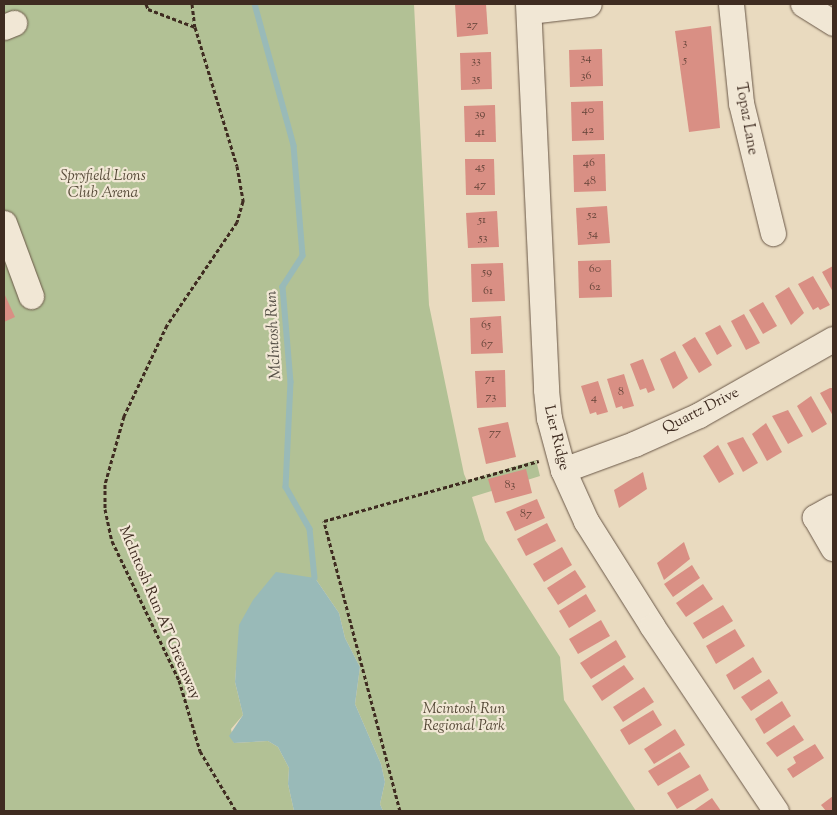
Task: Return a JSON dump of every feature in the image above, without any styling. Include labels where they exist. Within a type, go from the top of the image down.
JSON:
[{"type":"street","points":[[528,7],[589,4]]},
{"type":"street","name":"Topaz Lane","points":[[731,4],[741,103],[773,233]]},
{"type":"street","points":[[803,4],[833,23]]},
{"type":"street","name":"Lier Ridge","points":[[528,7],[546,398],[553,464],[632,594],[741,763],[776,811]]},
{"type":"street","points":[[4,223],[30,296]]},
{"type":"street","name":"Quartz Drive","points":[[553,464],[634,444],[699,414],[833,339]]},
{"type":"street","points":[[833,507],[815,517],[833,548]]},
{"type":"path","points":[[146,4],[148,9],[194,27]]},
{"type":"path","name":"McIntosh Run AT Greenway","points":[[192,4],[194,27],[232,149],[243,201],[237,222],[167,325],[124,416],[105,484],[106,509],[112,541],[179,680],[200,751],[236,811]]},
{"type":"path","points":[[400,811],[324,521],[553,464]]},
{"type":"green space","points":[[4,4],[414,4],[429,305],[464,474],[467,481],[536,460],[540,476],[472,497],[485,540],[560,657],[564,700],[636,811],[383,811],[380,804],[385,782],[381,764],[355,704],[360,667],[345,638],[339,613],[315,578],[238,661],[236,669],[235,682],[243,715],[231,729],[234,743],[268,741],[278,747],[289,768],[288,784],[294,811],[4,811]]},
{"type":"water","points":[[276,572],[315,578],[339,613],[345,638],[360,667],[355,704],[381,764],[385,782],[380,804],[383,811],[294,811],[288,784],[289,768],[278,747],[268,741],[234,743],[229,736],[243,715],[235,682],[239,625],[253,600]]},
{"type":"building","points":[[455,4],[486,4],[488,34],[457,37]]},
{"type":"building","points":[[711,26],[720,128],[689,132],[675,31]]},
{"type":"building","points":[[602,49],[603,86],[570,87],[569,50]]},
{"type":"building","points":[[491,52],[492,89],[461,90],[460,53]]},
{"type":"building","points":[[603,101],[604,140],[572,141],[571,102]]},
{"type":"building","points":[[495,105],[496,142],[465,142],[464,106]]},
{"type":"building","points":[[605,154],[606,191],[574,192],[573,155]]},
{"type":"building","points":[[465,159],[494,159],[495,195],[466,195]]},
{"type":"building","points":[[607,206],[610,243],[578,245],[576,208]]},
{"type":"building","points":[[497,211],[499,247],[468,248],[466,213]]},
{"type":"building","points":[[611,260],[612,297],[579,298],[578,261]]},
{"type":"building","points":[[503,263],[505,301],[472,302],[471,264]]},
{"type":"building","points":[[833,266],[833,292],[822,272]]},
{"type":"building","points":[[813,276],[830,305],[820,310],[818,307],[813,310],[798,284]]},
{"type":"building","points":[[789,287],[804,313],[791,325],[775,296]]},
{"type":"building","points":[[4,293],[15,317],[4,322]]},
{"type":"building","points":[[763,302],[777,326],[763,334],[749,310]]},
{"type":"building","points":[[744,314],[760,343],[746,350],[731,321]]},
{"type":"building","points":[[501,316],[503,353],[471,354],[470,318]]},
{"type":"building","points":[[720,325],[732,346],[717,355],[705,333]]},
{"type":"building","points":[[695,337],[712,365],[699,373],[682,345]]},
{"type":"building","points":[[675,351],[688,378],[673,389],[660,359]]},
{"type":"building","points":[[643,359],[655,390],[648,393],[646,388],[640,390],[630,364]]},
{"type":"building","points":[[505,370],[506,407],[477,408],[475,371]]},
{"type":"building","points":[[624,374],[634,406],[623,409],[622,406],[616,408],[607,379]]},
{"type":"building","points":[[598,381],[608,412],[597,415],[596,412],[590,414],[581,386]]},
{"type":"building","points":[[833,388],[833,416],[820,393]]},
{"type":"building","points":[[811,396],[827,424],[812,433],[797,406]]},
{"type":"building","points":[[788,410],[803,436],[788,444],[772,416]]},
{"type":"building","points":[[508,422],[516,457],[486,464],[478,428]]},
{"type":"building","points":[[766,423],[782,452],[767,461],[752,434]]},
{"type":"building","points":[[743,437],[758,463],[743,472],[727,443]]},
{"type":"building","points":[[718,445],[734,474],[719,483],[703,456]]},
{"type":"building","points":[[526,469],[532,493],[495,503],[488,479]]},
{"type":"building","points":[[643,472],[647,489],[619,508],[614,490]]},
{"type":"building","points":[[537,499],[545,518],[515,531],[506,512]]},
{"type":"building","points":[[547,523],[556,541],[526,556],[517,539]]},
{"type":"building","points":[[684,542],[690,559],[664,580],[657,563]]},
{"type":"building","points":[[562,547],[572,565],[544,582],[533,564]]},
{"type":"building","points":[[692,565],[700,578],[673,597],[664,584]]},
{"type":"building","points":[[575,570],[586,587],[558,605],[547,588]]},
{"type":"building","points":[[703,584],[713,599],[686,617],[676,603]]},
{"type":"building","points":[[586,594],[596,611],[569,628],[559,611]]},
{"type":"building","points":[[723,605],[733,621],[703,639],[693,623]]},
{"type":"building","points":[[601,620],[610,636],[578,654],[569,639]]},
{"type":"building","points":[[735,629],[745,646],[716,664],[706,646]]},
{"type":"building","points":[[616,640],[626,657],[591,679],[580,663]]},
{"type":"building","points":[[753,657],[762,672],[734,690],[726,675]]},
{"type":"building","points":[[624,665],[634,679],[602,701],[592,686]]},
{"type":"building","points":[[769,679],[778,693],[751,711],[741,697]]},
{"type":"building","points":[[644,687],[654,702],[623,722],[613,707]]},
{"type":"building","points":[[782,701],[791,716],[764,734],[755,719]]},
{"type":"building","points":[[653,710],[662,725],[629,745],[620,730]]},
{"type":"building","points":[[794,725],[804,740],[777,757],[766,743]]},
{"type":"building","points":[[675,729],[685,745],[654,764],[644,749]]},
{"type":"building","points":[[815,744],[824,758],[793,778],[787,769],[796,763],[793,757]]},
{"type":"building","points":[[680,752],[690,767],[658,786],[648,771]]},
{"type":"building","points":[[700,774],[709,790],[677,809],[667,793]]},
{"type":"building","points":[[833,796],[833,811],[826,811],[821,805]]},
{"type":"building","points":[[712,798],[721,811],[693,811]]},
{"type":"waterway","name":"McIntosh Run","points":[[255,4],[294,146],[303,256],[283,287],[291,382],[286,487],[310,529],[315,578]]},
{"type":"park label","name":"Spryfield Lions Club Arena","points":[[103,184]]},
{"type":"park label","name":"Mcintosh Run Regional Park","points":[[464,718]]}]
